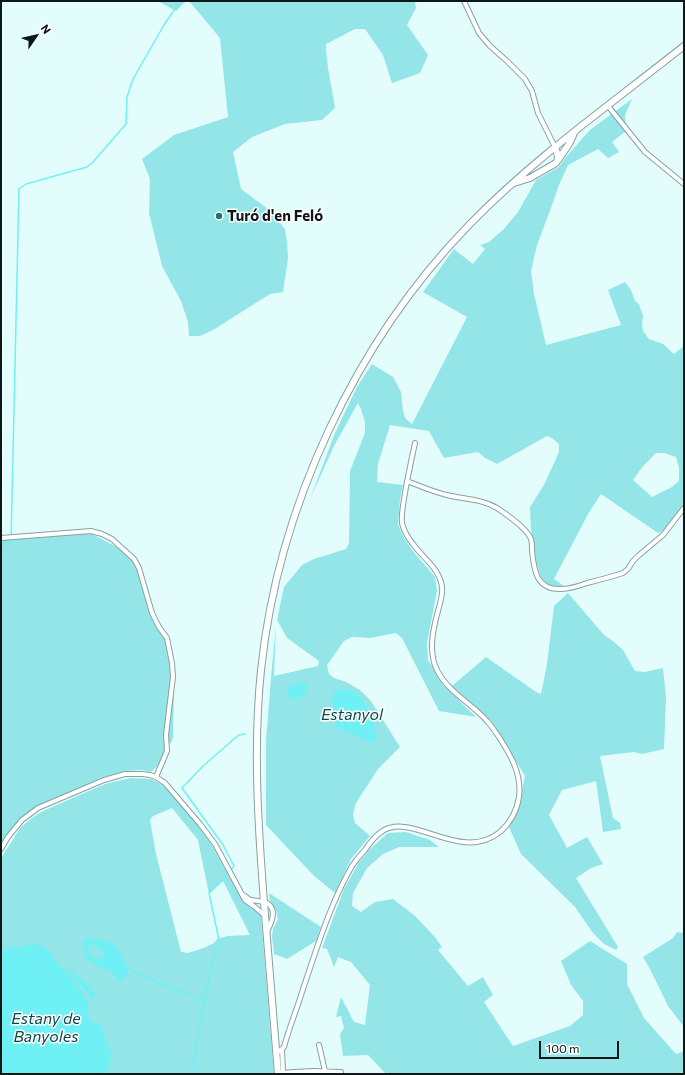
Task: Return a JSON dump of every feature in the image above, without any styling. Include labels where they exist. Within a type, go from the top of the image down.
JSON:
[{"type":"main road","points":[[280,1073],[275,1044],[259,834],[256,757],[257,728],[261,670],[271,606],[287,540],[309,475],[326,436],[364,364],[402,305],[434,264],[466,228],[511,184],[684,46]]},
{"type":"main road","points":[[511,184],[530,178],[556,163],[575,132]]},
{"type":"main road","points":[[556,147],[558,160]]},
{"type":"street","points":[[464,1],[479,33],[490,46],[525,79],[532,91],[538,113],[556,147]]},
{"type":"street","points":[[608,106],[645,152],[684,184]]},
{"type":"street","points":[[341,1074],[341,1072],[325,1071],[280,1073],[282,1050],[331,909],[353,865],[374,838],[388,828],[398,826],[456,841],[474,843],[485,841],[496,835],[504,828],[516,808],[519,797],[518,774],[514,762],[506,748],[488,721],[444,682],[432,658],[434,627],[442,598],[440,577],[412,543],[404,531],[402,521],[402,511],[414,444]]},
{"type":"street","points":[[407,481],[430,490],[473,500],[496,508],[528,533],[531,540],[533,561],[537,575],[543,585],[559,589],[569,589],[623,573],[638,556],[663,535],[684,508]]},
{"type":"street","points":[[1,538],[91,531],[112,539],[134,559],[139,568],[152,613],[159,627],[167,638],[172,663],[173,677],[166,735],[167,750],[156,777]]},
{"type":"street","points":[[1,849],[8,837],[22,820],[38,808],[115,776],[125,774],[150,775],[156,777],[171,789],[209,835],[216,844],[245,900],[266,916]]},
{"type":"street","points":[[253,900],[264,890]]},
{"type":"street","points":[[241,893],[250,900],[270,906],[273,915],[272,922],[267,932]]},
{"type":"street","points":[[256,907],[264,903]]},
{"type":"street","points":[[275,1044],[285,1043]]},
{"type":"street","points":[[319,1045],[325,1071]]},
{"type":"street","points":[[276,1054],[282,1050]]},
{"type":"shaded area","points":[[158,1],[186,1],[176,11]]},
{"type":"shaded area","points":[[189,1],[415,1],[416,8],[407,25],[428,55],[420,73],[392,83],[383,55],[365,29],[355,29],[326,44],[328,68],[335,108],[322,120],[285,124],[252,137],[233,152],[241,189],[268,209],[285,229],[288,259],[283,292],[270,294],[213,330],[200,336],[189,336],[188,322],[181,301],[162,266],[149,213],[150,179],[142,159],[174,135],[228,117],[220,38]]},
{"type":"shaded area","points":[[632,99],[625,115],[626,131],[612,142],[619,152],[608,158],[598,149],[568,165],[537,245],[531,271],[534,294],[546,345],[621,325],[608,290],[625,282],[631,290],[635,301],[639,304],[643,316],[643,331],[649,339],[663,344],[674,354],[684,346],[684,509],[667,530],[658,533],[601,494],[588,514],[554,579],[564,586],[554,586],[545,583],[540,575],[535,558],[530,507],[544,485],[559,452],[559,444],[547,436],[497,464],[485,458],[478,452],[444,458],[429,431],[390,425],[378,464],[377,482],[403,485],[398,524],[403,536],[412,550],[435,577],[437,591],[427,643],[428,660],[444,686],[476,717],[439,711],[402,638],[396,633],[370,638],[352,637],[344,641],[327,665],[329,674],[334,678],[346,682],[360,690],[371,701],[400,747],[378,769],[356,803],[353,814],[355,823],[370,836],[351,859],[335,893],[314,876],[266,825],[266,741],[276,626],[274,676],[318,666],[319,661],[287,638],[277,620],[284,587],[302,565],[314,559],[346,549],[349,543],[350,471],[365,433],[365,422],[358,403],[334,446],[310,499],[335,433],[357,387],[372,364],[393,377],[401,392],[405,418],[412,424],[467,317],[423,292],[454,249],[473,264],[485,249],[480,245],[489,242],[504,229],[518,212],[536,180],[559,167],[590,130]],"holes":[[[656,453],[664,453],[676,457],[679,468],[679,481],[672,487],[652,497],[633,480],[643,466]]]},
{"type":"shaded area","points":[[90,533],[115,546],[128,556],[136,566],[149,595],[157,621],[168,644],[173,670],[173,738],[171,743],[165,745],[161,760],[151,772],[142,770],[125,771],[103,777],[37,807],[20,819],[1,845],[1,540]]},
{"type":"shaded area","points":[[568,593],[604,635],[623,650],[635,671],[645,672],[663,668],[666,697],[664,749],[642,754],[634,752],[600,756],[613,818],[620,823],[621,829],[603,832],[596,781],[562,790],[549,815],[567,848],[587,837],[603,864],[591,868],[576,878],[618,947],[616,950],[604,944],[593,933],[575,907],[521,854],[509,827],[519,805],[525,776],[496,728],[486,716],[452,686],[486,657],[541,694],[547,664],[554,606]]},
{"type":"shaded area","points":[[131,778],[152,779],[161,784],[169,791],[206,835],[243,901],[261,916],[274,1074],[97,1074],[1,953],[1,858],[21,827],[32,818],[41,812],[105,784]],"holes":[[[172,808],[198,840],[209,894],[223,881],[250,935],[227,936],[217,939],[214,943],[204,948],[188,953],[181,952],[156,854],[150,820],[153,816]]]},
{"type":"shaded area","points":[[406,832],[430,840],[439,847],[399,847],[383,854],[367,868],[353,893],[352,906],[361,912],[375,902],[393,899],[415,916],[435,937],[442,947],[438,950],[468,986],[483,977],[493,995],[484,1002],[513,1046],[570,1026],[583,1015],[583,1001],[571,985],[561,961],[590,941],[627,964],[627,984],[644,1018],[676,1054],[684,1051],[684,1074],[386,1074],[368,1055],[343,1056],[340,1034],[344,1028],[341,1016],[336,1017],[341,997],[354,1022],[365,1025],[370,985],[351,962],[338,957],[334,967],[327,949],[322,948],[344,889],[359,862],[370,849],[388,833]]},
{"type":"shaded area","points":[[269,893],[321,927],[316,941],[287,959],[274,954],[272,936],[273,929],[278,919],[276,910],[270,901]]},
{"type":"shaded area","points":[[677,932],[684,933],[684,1027],[668,1006],[643,957],[673,938]]},
{"type":"water","name":"Estanyol","points":[[300,682],[304,682],[308,685],[308,689],[302,696],[291,700],[287,693],[288,688]]},
{"type":"water","name":"Estanyol","points":[[336,690],[350,690],[359,696],[370,713],[376,739],[371,743],[340,729],[336,725],[332,700]]},
{"type":"water","points":[[90,938],[108,942],[116,947],[121,954],[128,973],[124,978],[119,981],[110,971],[97,966],[90,960],[83,949],[84,940]],"holes":[[[90,945],[94,945],[104,953],[103,958],[94,958],[90,956],[88,947]]]},
{"type":"water","name":"Estany de Banyoles","points":[[35,944],[44,947],[48,951],[82,991],[87,1001],[89,1020],[101,1026],[108,1048],[111,1051],[112,1055],[107,1074],[1,1074],[1,950]]},
{"type":"water","points":[[69,970],[77,974],[94,993],[95,996],[92,999],[72,974]]},
{"type":"waterway","points":[[1,544],[11,542],[19,189],[26,184],[87,167],[126,124],[127,97],[133,79],[164,25],[180,1]]},
{"type":"waterway","points":[[196,1074],[193,1059],[197,1045],[198,1030],[213,960],[220,945],[209,893],[234,866],[223,845],[182,788],[203,766],[234,739],[239,735],[245,734]]},
{"type":"waterway","points":[[126,968],[173,989],[192,995],[205,1003]]},
{"type":"waterway","points":[[65,971],[69,970]]},
{"type":"waterway","points":[[87,987],[93,982]]},
{"type":"place","name":"Turó d'en Feló","points":[[219,216]]}]
